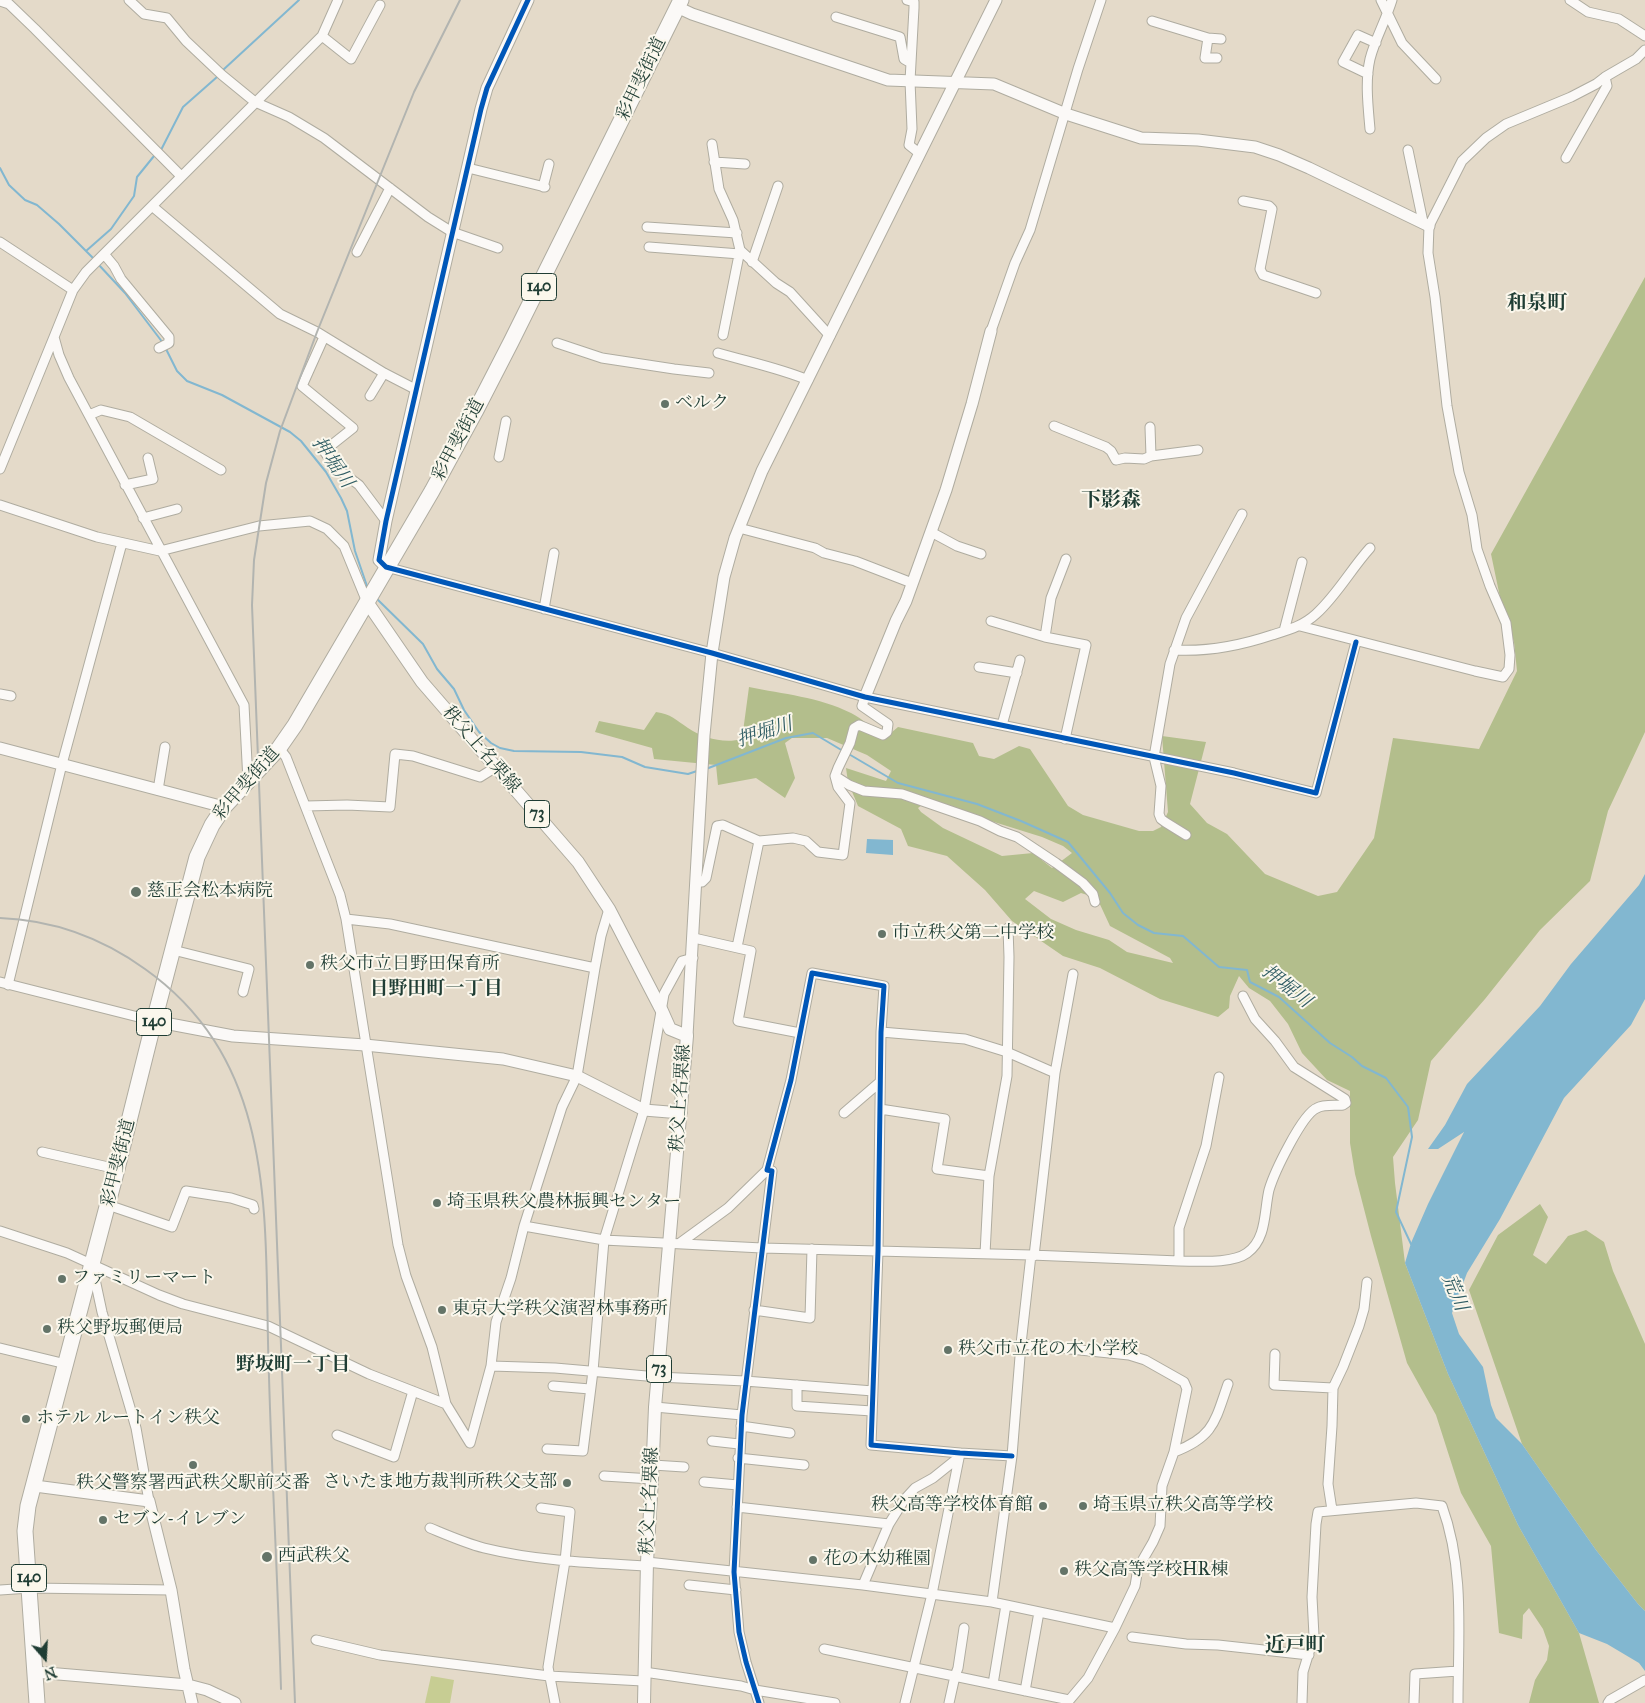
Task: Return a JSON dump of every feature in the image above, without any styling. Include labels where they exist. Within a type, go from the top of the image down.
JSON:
[{"type":"highway","name":"彩甲斐街道","points":[[37,1703],[25,1531],[28,1506],[35,1486],[197,857],[212,825],[224,807],[279,748],[296,725],[432,491],[507,350],[679,4]]},
{"type":"main road","name":"秩父上名栗線","points":[[369,599],[422,682],[578,862],[609,909],[670,1029],[687,1036],[681,1113],[675,1243],[655,1407],[647,1564],[644,1703]]},
{"type":"street","points":[[128,0],[144,14],[167,18],[186,42],[255,102],[289,117],[324,138],[428,217],[452,232],[498,248]]},
{"type":"street","points":[[0,469],[73,290],[86,272],[322,36],[338,0]]},
{"type":"street","points":[[528,0],[487,88],[415,389],[386,521],[379,560],[384,572],[544,609],[712,653],[865,697],[1234,773],[1316,793],[1356,642]]},
{"type":"street","points":[[907,0],[914,2],[910,81],[912,129],[909,145],[919,153]]},
{"type":"street","points":[[687,1036],[704,735],[712,653],[724,577],[739,528],[762,471],[996,0]]},
{"type":"street","points":[[697,882],[702,882],[706,878],[717,826],[723,825],[759,841],[792,838],[806,841],[818,852],[843,855],[850,803],[838,787],[836,776],[850,743],[854,728],[859,725],[883,735],[887,732],[888,724],[862,706],[912,583],[946,490],[992,331],[1015,262],[1030,230],[1053,149],[1066,114],[1078,69],[1101,0]]},
{"type":"street","points":[[1381,0],[1402,43],[1436,79]]},
{"type":"street","points":[[1370,129],[1368,74],[1370,57],[1392,0]]},
{"type":"street","points":[[1570,0],[1588,12],[1619,19],[1645,36]]},
{"type":"street","points":[[0,11],[7,2],[181,176]]},
{"type":"street","points":[[679,4],[692,14],[888,80],[994,84],[1066,114],[1141,138],[1198,140],[1255,147],[1309,168],[1426,224]]},
{"type":"street","points":[[322,36],[350,59],[380,5]]},
{"type":"street","points":[[836,17],[900,37],[904,59],[911,63]]},
{"type":"street","points":[[1152,20],[1208,38],[1222,40]]},
{"type":"street","points":[[1368,74],[1343,62],[1358,35],[1376,43]]},
{"type":"street","points":[[1208,38],[1205,58],[1217,58]]},
{"type":"street","points":[[1426,224],[1462,161],[1486,138],[1506,124],[1572,97],[1596,84],[1636,59],[1645,50]]},
{"type":"street","points":[[1566,158],[1608,86],[1605,77]]},
{"type":"street","points":[[712,144],[719,189],[734,220],[740,252],[724,335]]},
{"type":"street","points":[[1300,626],[1475,672],[1503,677],[1509,669],[1510,655],[1506,624],[1477,549],[1472,515],[1459,472],[1447,406],[1426,224],[1408,150]]},
{"type":"street","points":[[714,162],[745,164]]},
{"type":"street","points":[[468,168],[544,187],[550,164]]},
{"type":"street","points":[[752,262],[778,186]]},
{"type":"street","points":[[357,252],[390,188]]},
{"type":"street","points":[[1243,201],[1269,206],[1272,209],[1260,270],[1263,275],[1316,293]]},
{"type":"street","points":[[152,206],[280,314],[324,336],[384,373],[415,389]]},
{"type":"street","points":[[647,227],[736,233]]},
{"type":"street","points":[[0,242],[73,290]]},
{"type":"street","points":[[649,247],[740,252],[776,284],[790,292],[830,336]]},
{"type":"street","points":[[104,254],[114,266],[121,279],[169,337],[162,346]]},
{"type":"street","points":[[324,336],[302,386],[353,428],[324,451],[336,468],[358,485],[386,521]]},
{"type":"street","points":[[54,337],[69,378],[244,705],[248,781]]},
{"type":"street","points":[[557,343],[602,358],[710,373]]},
{"type":"street","points":[[718,353],[768,368],[782,370],[808,380]]},
{"type":"street","points":[[370,396],[384,373]]},
{"type":"street","points":[[89,415],[101,410],[130,417],[221,470]]},
{"type":"street","points":[[499,457],[506,421]]},
{"type":"street","points":[[1054,426],[1106,448],[1111,451],[1116,460],[1125,458],[1144,459],[1151,456],[1198,450]]},
{"type":"street","points":[[1150,427],[1151,456]]},
{"type":"street","points":[[126,485],[153,479],[148,458]]},
{"type":"street","points":[[0,505],[97,537],[160,551],[259,526],[310,521],[327,529],[344,546],[369,599]]},
{"type":"street","points":[[143,518],[177,509]]},
{"type":"street","points":[[1186,835],[1161,819],[1159,809],[1161,786],[1154,757],[1170,664],[1186,618],[1242,514]]},
{"type":"street","points":[[739,528],[815,548],[912,583]]},
{"type":"street","points":[[931,532],[957,546],[980,554]]},
{"type":"street","points":[[122,543],[4,984],[154,1021],[233,1036],[365,1045],[503,1059],[577,1076],[644,1110],[681,1113]]},
{"type":"street","points":[[1174,650],[1196,651],[1227,648],[1300,626],[1323,607],[1370,548]]},
{"type":"street","points":[[544,609],[554,553]]},
{"type":"street","points":[[1045,637],[1051,598],[1066,559]]},
{"type":"street","points":[[1284,631],[1302,562]]},
{"type":"street","points":[[991,621],[1045,637],[1086,645],[1065,739]]},
{"type":"street","points":[[1002,725],[1020,660]]},
{"type":"street","points":[[979,667],[1017,673]]},
{"type":"street","points":[[0,694],[11,696]]},
{"type":"street","points":[[158,790],[165,747]]},
{"type":"street","points":[[0,748],[224,807]]},
{"type":"street","points":[[279,748],[286,756],[340,895],[346,919],[398,1245],[410,1288],[432,1347],[446,1404],[470,1443],[491,1366],[496,1322],[562,1107],[577,1076],[601,936],[609,909]]},
{"type":"street","points":[[306,806],[390,807],[395,754],[413,756],[480,776],[496,768]]},
{"type":"street","points":[[836,776],[849,785],[864,791],[902,794],[980,821],[1017,837],[1083,883],[1093,894],[1095,902]]},
{"type":"street","points":[[736,947],[759,841]]},
{"type":"street","points":[[346,919],[390,924],[595,968]]},
{"type":"street","points":[[985,1254],[989,1176],[1006,1076],[1010,957],[1008,928]]},
{"type":"street","points":[[694,938],[751,951],[738,1021],[800,1033]]},
{"type":"street","points":[[173,950],[249,969],[242,992]]},
{"type":"street","points":[[547,1448],[583,1451],[593,1371],[604,1240],[644,1110],[664,994],[682,961],[692,958]]},
{"type":"street","points":[[675,1243],[728,1208],[767,1170],[791,1080],[812,973],[884,986],[881,1032],[878,1251],[871,1445],[959,1456],[1012,1456]]},
{"type":"street","points":[[992,1602],[1012,1456],[1021,1344],[1055,1073],[1073,974]]},
{"type":"street","points":[[524,1226],[604,1240],[762,1248],[1032,1255],[1202,1262],[1232,1259],[1246,1254],[1256,1245],[1262,1229],[1269,1190],[1274,1175],[1297,1131],[1312,1111],[1318,1107],[1344,1106],[1346,1103],[1345,1099],[1294,1067],[1275,1040],[1255,1018],[1242,996]]},
{"type":"street","points":[[881,1032],[965,1039],[1007,1052],[1055,1073]]},
{"type":"street","points":[[1179,1261],[1179,1228],[1206,1146],[1219,1076]]},
{"type":"street","points":[[844,1113],[880,1082]]},
{"type":"street","points":[[880,1109],[945,1119],[937,1170],[989,1176]]},
{"type":"street","points":[[42,1152],[117,1169]]},
{"type":"street","points":[[759,1703],[739,1632],[734,1572],[738,1458],[745,1381],[772,1170],[767,1170]]},
{"type":"street","points":[[108,1205],[172,1227],[186,1191],[231,1198],[254,1205],[254,1209]]},
{"type":"street","points":[[0,1231],[67,1253],[183,1304],[268,1326],[370,1374],[446,1404]]},
{"type":"street","points":[[754,1310],[810,1318],[812,1249]]},
{"type":"street","points":[[92,1264],[102,1312],[136,1428],[149,1501],[171,1590],[192,1703]]},
{"type":"street","points":[[1332,1510],[1328,1484],[1332,1426],[1332,1388],[1343,1367],[1359,1326],[1364,1308],[1367,1282]]},
{"type":"street","points":[[824,1649],[1068,1701],[1088,1678],[1135,1586],[1138,1568],[1160,1526],[1162,1486],[1174,1452],[1187,1389],[1184,1382],[1144,1360],[1130,1355],[1021,1344]]},
{"type":"street","points":[[0,1348],[66,1364]]},
{"type":"street","points":[[1275,1354],[1274,1385],[1332,1388]]},
{"type":"street","points":[[491,1366],[593,1371],[873,1391]]},
{"type":"street","points":[[1174,1452],[1187,1447],[1207,1433],[1215,1420],[1228,1384]]},
{"type":"street","points":[[797,1385],[797,1406],[872,1411]]},
{"type":"street","points":[[553,1386],[590,1389]]},
{"type":"street","points":[[337,1435],[394,1457],[413,1392]]},
{"type":"street","points":[[655,1407],[742,1415]]},
{"type":"street","points":[[741,1426],[790,1433]]},
{"type":"street","points":[[712,1441],[740,1444]]},
{"type":"street","points":[[863,1585],[896,1510],[915,1488],[933,1478],[959,1456]]},
{"type":"street","points":[[905,1703],[932,1594],[959,1456]]},
{"type":"street","points":[[738,1458],[804,1465]]},
{"type":"street","points":[[653,1465],[684,1467]]},
{"type":"street","points":[[604,1476],[652,1479]]},
{"type":"street","points":[[704,1482],[738,1485]]},
{"type":"street","points":[[35,1486],[149,1501]]},
{"type":"street","points":[[1302,1703],[1303,1672],[1314,1636],[1312,1597],[1318,1512],[1416,1503],[1442,1506],[1450,1530],[1459,1589],[1458,1703]]},
{"type":"street","points":[[541,1508],[570,1512],[565,1561],[548,1667],[555,1703]]},
{"type":"street","points":[[737,1508],[889,1524]]},
{"type":"street","points":[[430,1528],[483,1548],[565,1561],[647,1564],[863,1585],[992,1602],[1115,1628]]},
{"type":"street","points":[[689,1585],[736,1590]]},
{"type":"street","points":[[0,1590],[30,1588],[171,1590]]},
{"type":"street","points":[[994,1684],[1006,1605]]},
{"type":"street","points":[[1024,1691],[1039,1612]]},
{"type":"street","points":[[949,1703],[958,1668],[964,1628]]},
{"type":"street","points":[[1132,1637],[1186,1644],[1218,1645],[1309,1655]]},
{"type":"street","points":[[316,1640],[380,1654],[549,1676],[644,1676],[741,1686],[835,1703]]},
{"type":"street","points":[[1414,1703],[1415,1674],[1458,1671]]},
{"type":"street","points":[[35,1672],[188,1685],[207,1690],[235,1703]]},
{"type":"street","points":[[1609,1702],[1645,1680]]},
{"type":"green space","points":[[1645,277],[1645,732],[1608,811],[1590,881],[1540,930],[1485,999],[1431,1061],[1418,1120],[1393,1157],[1405,1263],[1448,1374],[1518,1525],[1579,1633],[1599,1703],[1529,1703],[1535,1680],[1547,1660],[1549,1646],[1543,1629],[1529,1608],[1523,1615],[1522,1639],[1499,1633],[1491,1546],[1461,1493],[1436,1415],[1407,1363],[1371,1236],[1355,1174],[1350,1143],[1350,1091],[1327,1080],[1302,1053],[1288,1024],[1270,1001],[1249,988],[1239,976],[1230,996],[1229,1008],[1218,1017],[1160,999],[1100,968],[1063,956],[1012,921],[985,890],[947,856],[908,846],[901,829],[858,806],[848,782],[846,768],[886,781],[891,771],[867,755],[827,738],[792,738],[785,743],[795,778],[785,798],[756,778],[718,785],[716,765],[654,759],[652,748],[595,732],[599,721],[644,730],[656,712],[670,716],[694,732],[707,737],[728,741],[742,739],[749,687],[826,703],[860,718],[885,738],[898,727],[973,743],[979,756],[994,759],[1019,746],[1030,749],[1068,806],[1083,815],[1139,831],[1153,831],[1161,827],[1168,812],[1162,736],[1206,742],[1190,804],[1207,823],[1227,834],[1265,874],[1318,896],[1337,892],[1374,838],[1393,738],[1479,749],[1517,671],[1514,642],[1501,602],[1491,554]],"holes":[[[927,801],[1042,837],[1063,846],[1072,853],[1052,868],[1033,853],[1002,856],[943,828],[921,812],[918,808]],[[1034,891],[1063,902],[1081,893],[1097,898],[1110,926],[1170,958],[1173,963],[1127,952],[1109,940],[1076,930],[1051,919],[1025,899]]]},
{"type":"green space","points":[[1540,1204],[1548,1217],[1533,1255],[1546,1264],[1568,1236],[1586,1230],[1604,1242],[1613,1271],[1645,1344],[1645,1611],[1596,1550],[1522,1444],[1469,1290],[1498,1235]]},
{"type":"green space","points":[[431,1676],[454,1680],[450,1703],[425,1703]]},
{"type":"water","points":[[867,839],[893,840],[893,855],[866,853]]},
{"type":"water","name":"荒川","points":[[1645,874],[1645,999],[1631,1025],[1564,1098],[1500,1219],[1467,1273],[1452,1313],[1459,1334],[1483,1367],[1491,1405],[1496,1418],[1522,1444],[1596,1550],[1645,1611],[1645,1671],[1639,1663],[1607,1644],[1579,1633],[1518,1525],[1448,1374],[1405,1263],[1411,1243],[1428,1204],[1464,1132],[1438,1149],[1428,1149],[1445,1125],[1467,1084],[1540,1006],[1571,964],[1639,885]]},
{"type":"waterway","points":[[223,70],[299,0]]},
{"type":"waterway","points":[[161,150],[183,107],[217,77]]},
{"type":"waterway","points":[[86,251],[111,229],[134,196],[137,177],[154,156]]},
{"type":"waterway","points":[[0,168],[9,185],[25,200],[37,205],[59,224],[95,260]]},
{"type":"waterway","name":"押堀川","points":[[98,264],[125,293],[163,343]]},
{"type":"waterway","name":"押堀川","points":[[165,347],[177,371],[187,381],[222,395],[290,432],[301,441],[326,472],[347,511],[355,551],[368,589]]},
{"type":"waterway","name":"押堀川","points":[[376,598],[423,644],[437,669],[454,689],[464,710],[479,732],[500,748],[514,751],[581,752],[622,757],[645,767],[688,774],[697,771]]},
{"type":"waterway","name":"押堀川","points":[[706,769],[786,738],[813,733],[843,751]]},
{"type":"waterway","name":"押堀川","points":[[847,753],[898,783],[977,804],[1068,842],[1110,893],[1123,913],[1138,925],[1154,933],[1183,936],[1219,967],[1247,970],[1250,982],[1279,997],[1330,1043],[1362,1066],[1386,1078],[1408,1107],[1412,1137],[1396,1212],[1411,1244]]},
{"type":"railway","points":[[295,1703],[252,605],[254,560],[266,483],[280,431],[317,332],[414,92],[460,0]]},
{"type":"railway","points":[[0,918],[39,922],[76,933],[112,948],[145,969],[190,1009],[222,1053],[243,1102],[256,1154],[264,1208],[281,1689]]},
{"type":"cycle path","points":[[528,0],[487,88],[481,109],[386,521],[379,560],[386,567],[712,653],[865,697],[1234,773],[1316,793],[1356,642]]},
{"type":"cycle path","points":[[759,1703],[739,1632],[734,1572],[742,1415],[772,1171],[767,1170],[791,1080],[812,973],[884,986],[881,1032],[878,1251],[871,1445],[1012,1456]]},
{"type":"place","name":"ベルク","points":[[665,404]]},
{"type":"place","name":"慈正会松本病院","points":[[136,892]]},
{"type":"place","name":"市立秩父第二中学校","points":[[882,934]]},
{"type":"place","name":"秩父市立日野田保育所","points":[[310,965]]},
{"type":"place","name":"埼玉県秩父農林振興センター","points":[[437,1203]]},
{"type":"place","name":"ファミリーマート","points":[[62,1279]]},
{"type":"place","name":"東京大学秩父演習林事務所","points":[[442,1310]]},
{"type":"place","name":"秩父野坂郵便局","points":[[47,1329]]},
{"type":"place","name":"秩父市立花の木小学校","points":[[948,1350]]},
{"type":"place","name":"ホテル ルートイン秩父","points":[[26,1419]]},
{"type":"place","name":"秩父警察署西武秩父駅前交番","points":[[193,1465]]},
{"type":"place","name":"さいたま地方裁判所秩父支部","points":[[567,1483]]},
{"type":"place","name":"秩父高等学校体育館","points":[[1043,1506]]},
{"type":"place","name":"埼玉県立秩父高等学校","points":[[1083,1506]]},
{"type":"place","name":"セブン-イレブン","points":[[103,1520]]},
{"type":"place","name":"西武秩父","points":[[267,1557]]},
{"type":"place","name":"花の木幼稚園","points":[[813,1560]]},
{"type":"place","name":"秩父高等学校HR棟","points":[[1064,1571]]},
{"type":"district","name":"和泉町","points":[[1537,304]]},
{"type":"district","name":"下影森","points":[[1111,501]]},
{"type":"district","name":"日野田町一丁目","points":[[436,989]]},
{"type":"district","name":"野坂町一丁目","points":[[293,1365]]},
{"type":"district","name":"近戸町","points":[[1295,1646]]}]
